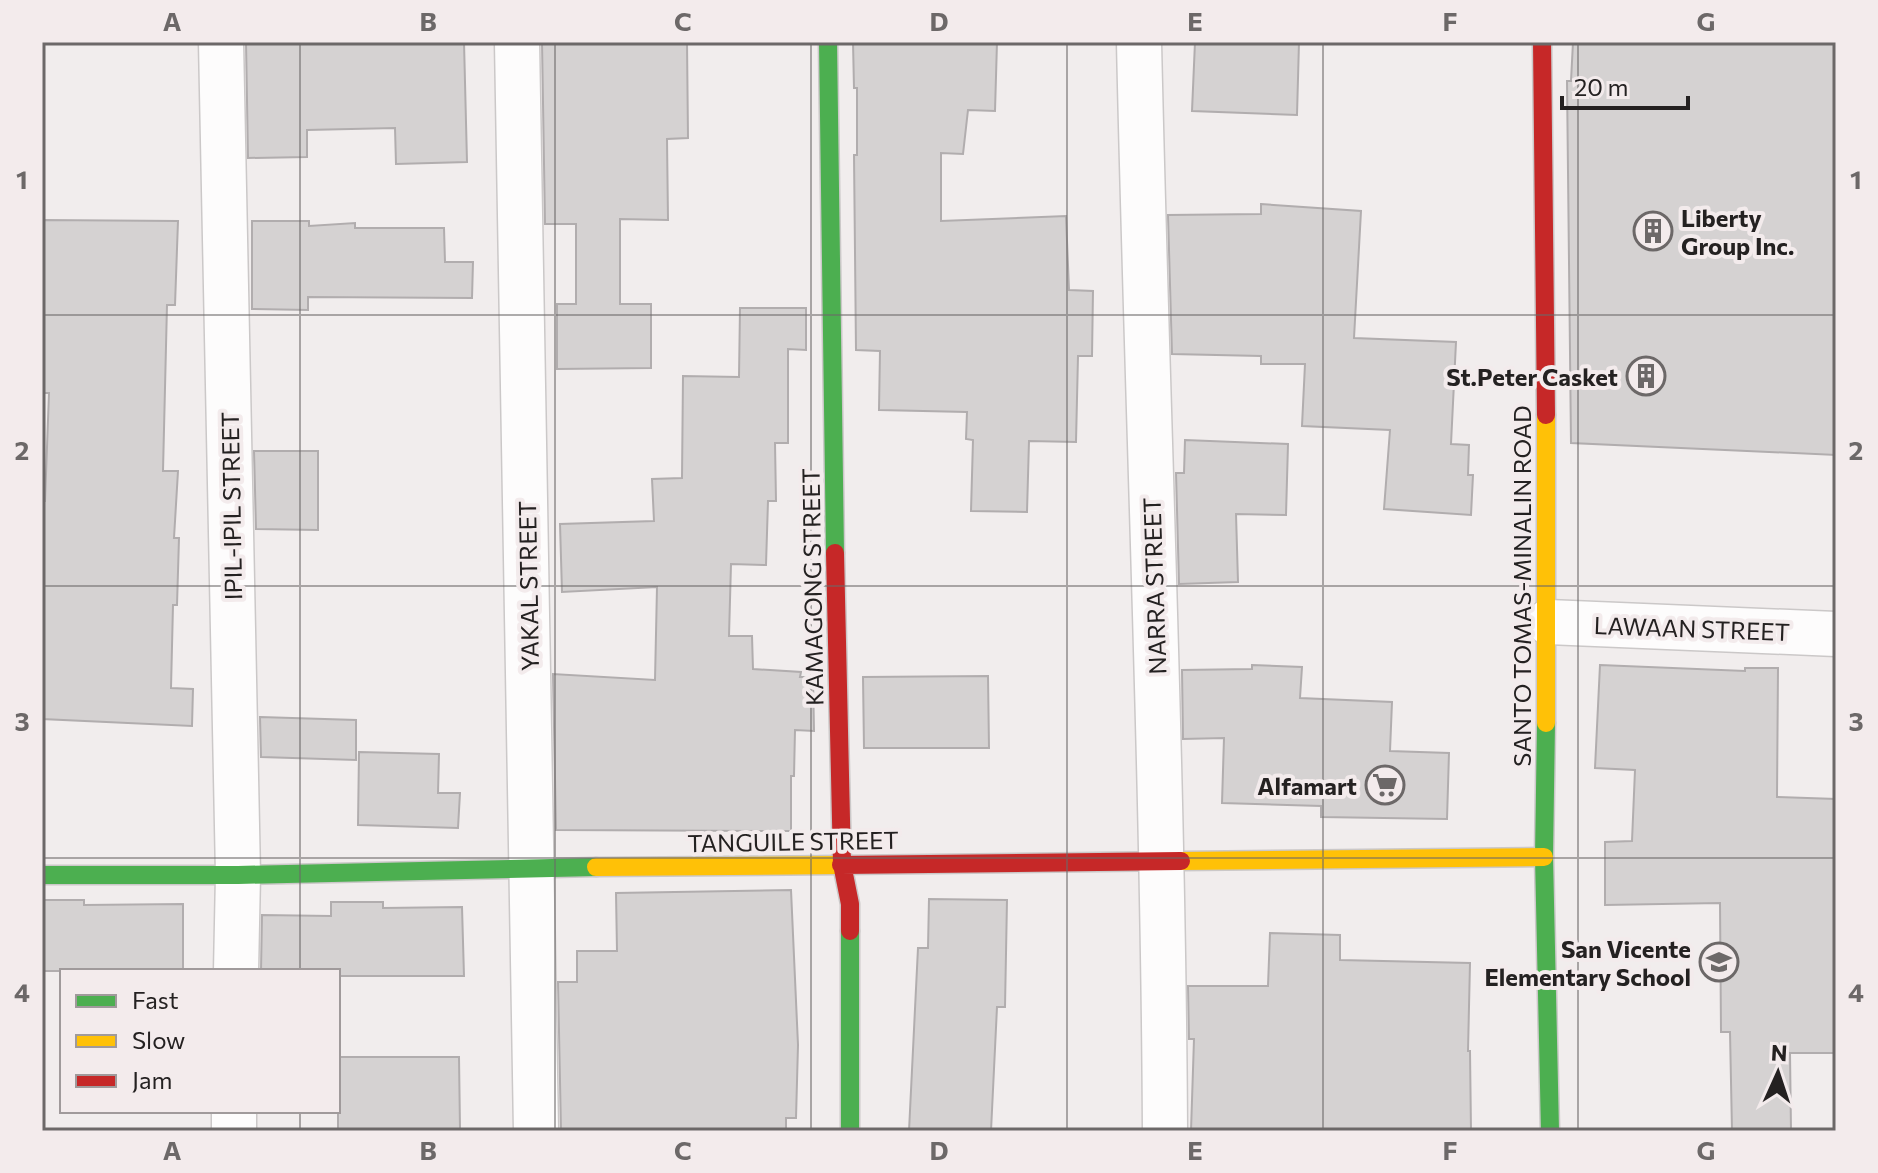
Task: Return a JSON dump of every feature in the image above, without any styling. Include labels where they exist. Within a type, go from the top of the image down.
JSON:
[{"type":"street","name":"IPIL-IPIL STREET","points":[[221,42],[238,875],[236,969]]},
{"type":"street","name":"YAKAL STREET","points":[[517,42],[536,1131]]},
{"type":"street","name":"KAMAGONG STREET","points":[[828,42],[842,864],[850,904],[850,1131]]},
{"type":"street","name":"NARRA STREET","points":[[1139,42],[1163,862],[1165,1131]]},
{"type":"street","name":"SANTO TOMAS-MINALIN ROAD","points":[[1542,42],[1548,622],[1544,857],[1550,1131]]},
{"type":"street","name":"LAWAAN STREET","points":[[1548,622],[1836,634]]},
{"type":"street","name":"TANGUILE STREET","points":[[42,875],[1544,857]]},
{"type":"building","points":[[246,42],[464,42],[467,162],[396,164],[395,128],[307,130],[307,157],[248,158]]},
{"type":"building","points":[[542,42],[687,42],[688,138],[667,139],[668,220],[620,219],[620,304],[651,304],[651,368],[557,369],[557,304],[576,304],[576,224],[545,224]]},
{"type":"building","points":[[853,42],[997,42],[995,111],[968,110],[963,154],[941,153],[941,221],[1066,216],[1069,290],[1093,291],[1092,356],[1078,356],[1076,442],[1029,441],[1027,512],[971,511],[973,440],[966,439],[967,412],[879,410],[880,351],[856,350],[854,155],[857,155],[857,88],[854,88]]},
{"type":"building","points":[[1195,42],[1299,42],[1297,115],[1192,111]]},
{"type":"building","points":[[1573,42],[1836,42],[1836,455],[1571,443],[1567,81],[1571,81]]},
{"type":"building","points":[[1261,204],[1361,211],[1354,338],[1456,342],[1451,444],[1469,445],[1468,475],[1473,475],[1471,515],[1384,509],[1390,430],[1302,426],[1305,364],[1261,364],[1261,356],[1172,354],[1168,215],[1261,214]]},
{"type":"building","points":[[42,220],[178,221],[175,305],[167,305],[163,471],[178,471],[174,538],[179,538],[177,605],[173,605],[171,688],[193,689],[192,726],[42,719],[42,501],[45,501],[49,393],[42,393]]},
{"type":"building","points":[[252,221],[309,221],[309,226],[355,223],[355,228],[444,228],[445,262],[473,262],[472,298],[308,297],[308,310],[252,309]]},
{"type":"building","points":[[740,308],[806,308],[806,350],[788,349],[788,443],[775,443],[776,501],[768,501],[766,565],[731,564],[729,636],[752,636],[753,669],[801,672],[800,677],[813,677],[814,731],[795,730],[791,831],[556,830],[553,674],[655,680],[657,587],[562,592],[560,524],[654,521],[652,479],[682,478],[683,376],[739,377]]},
{"type":"building","points":[[1185,440],[1288,444],[1286,515],[1236,514],[1238,582],[1179,584],[1176,473],[1184,473]]},
{"type":"building","points":[[254,451],[318,451],[318,530],[256,529]]},
{"type":"building","points":[[1252,665],[1302,667],[1300,698],[1392,702],[1390,751],[1449,753],[1447,819],[1321,817],[1321,806],[1222,803],[1224,738],[1183,739],[1182,670],[1252,669]]},
{"type":"building","points":[[1600,665],[1745,671],[1745,668],[1778,668],[1777,797],[1836,799],[1836,1053],[1790,1053],[1791,1131],[1732,1131],[1730,1032],[1721,1032],[1720,903],[1605,905],[1605,842],[1632,841],[1635,770],[1595,768]]},
{"type":"building","points":[[988,676],[989,748],[864,748],[863,677]]},
{"type":"building","points":[[260,717],[356,720],[356,760],[261,757]]},
{"type":"building","points":[[359,752],[439,754],[438,793],[460,793],[458,828],[358,825]]},
{"type":"building","points":[[791,890],[798,1045],[796,1118],[786,1118],[786,1131],[561,1131],[558,982],[577,982],[577,951],[617,951],[616,893]]},
{"type":"building","points":[[929,899],[1007,900],[1005,1007],[997,1007],[991,1131],[909,1131],[918,948],[928,948]]},
{"type":"building","points":[[42,900],[84,900],[84,905],[183,904],[183,969],[42,971]]},
{"type":"building","points":[[331,902],[383,902],[383,908],[462,907],[464,976],[340,976],[340,969],[261,969],[262,915],[331,916]]},
{"type":"building","points":[[1270,933],[1340,935],[1340,960],[1470,963],[1468,1051],[1471,1131],[1191,1131],[1194,1039],[1189,1039],[1188,986],[1268,986]]},
{"type":"building","points":[[340,1057],[459,1057],[460,1129],[338,1129]]},
{"type":"traffic: fast","points":[[828,42],[835,553]]},
{"type":"traffic: fast","points":[[1546,723],[1544,857],[1550,1131]]},
{"type":"traffic: fast","points":[[42,875],[238,875],[596,867]]},
{"type":"traffic: fast","points":[[850,931],[850,1131]]},
{"type":"traffic: slow","points":[[1546,415],[1546,723]]},
{"type":"traffic: slow","points":[[1181,861],[1544,857]]},
{"type":"traffic: slow","points":[[596,867],[841,865]]},
{"type":"traffic: jam","points":[[1542,42],[1546,415]]},
{"type":"traffic: jam","points":[[835,553],[842,864],[850,904],[850,931]]},
{"type":"traffic: jam","points":[[841,865],[1181,861]]},
{"type":"place","name":"Liberty Group Inc.","points":[[1653,231]]},
{"type":"place","name":"St.Peter Casket","points":[[1646,376]]},
{"type":"place","name":"Alfamart","points":[[1385,785]]},
{"type":"place","name":"San Vicente Elementary School","points":[[1719,962]]}]
